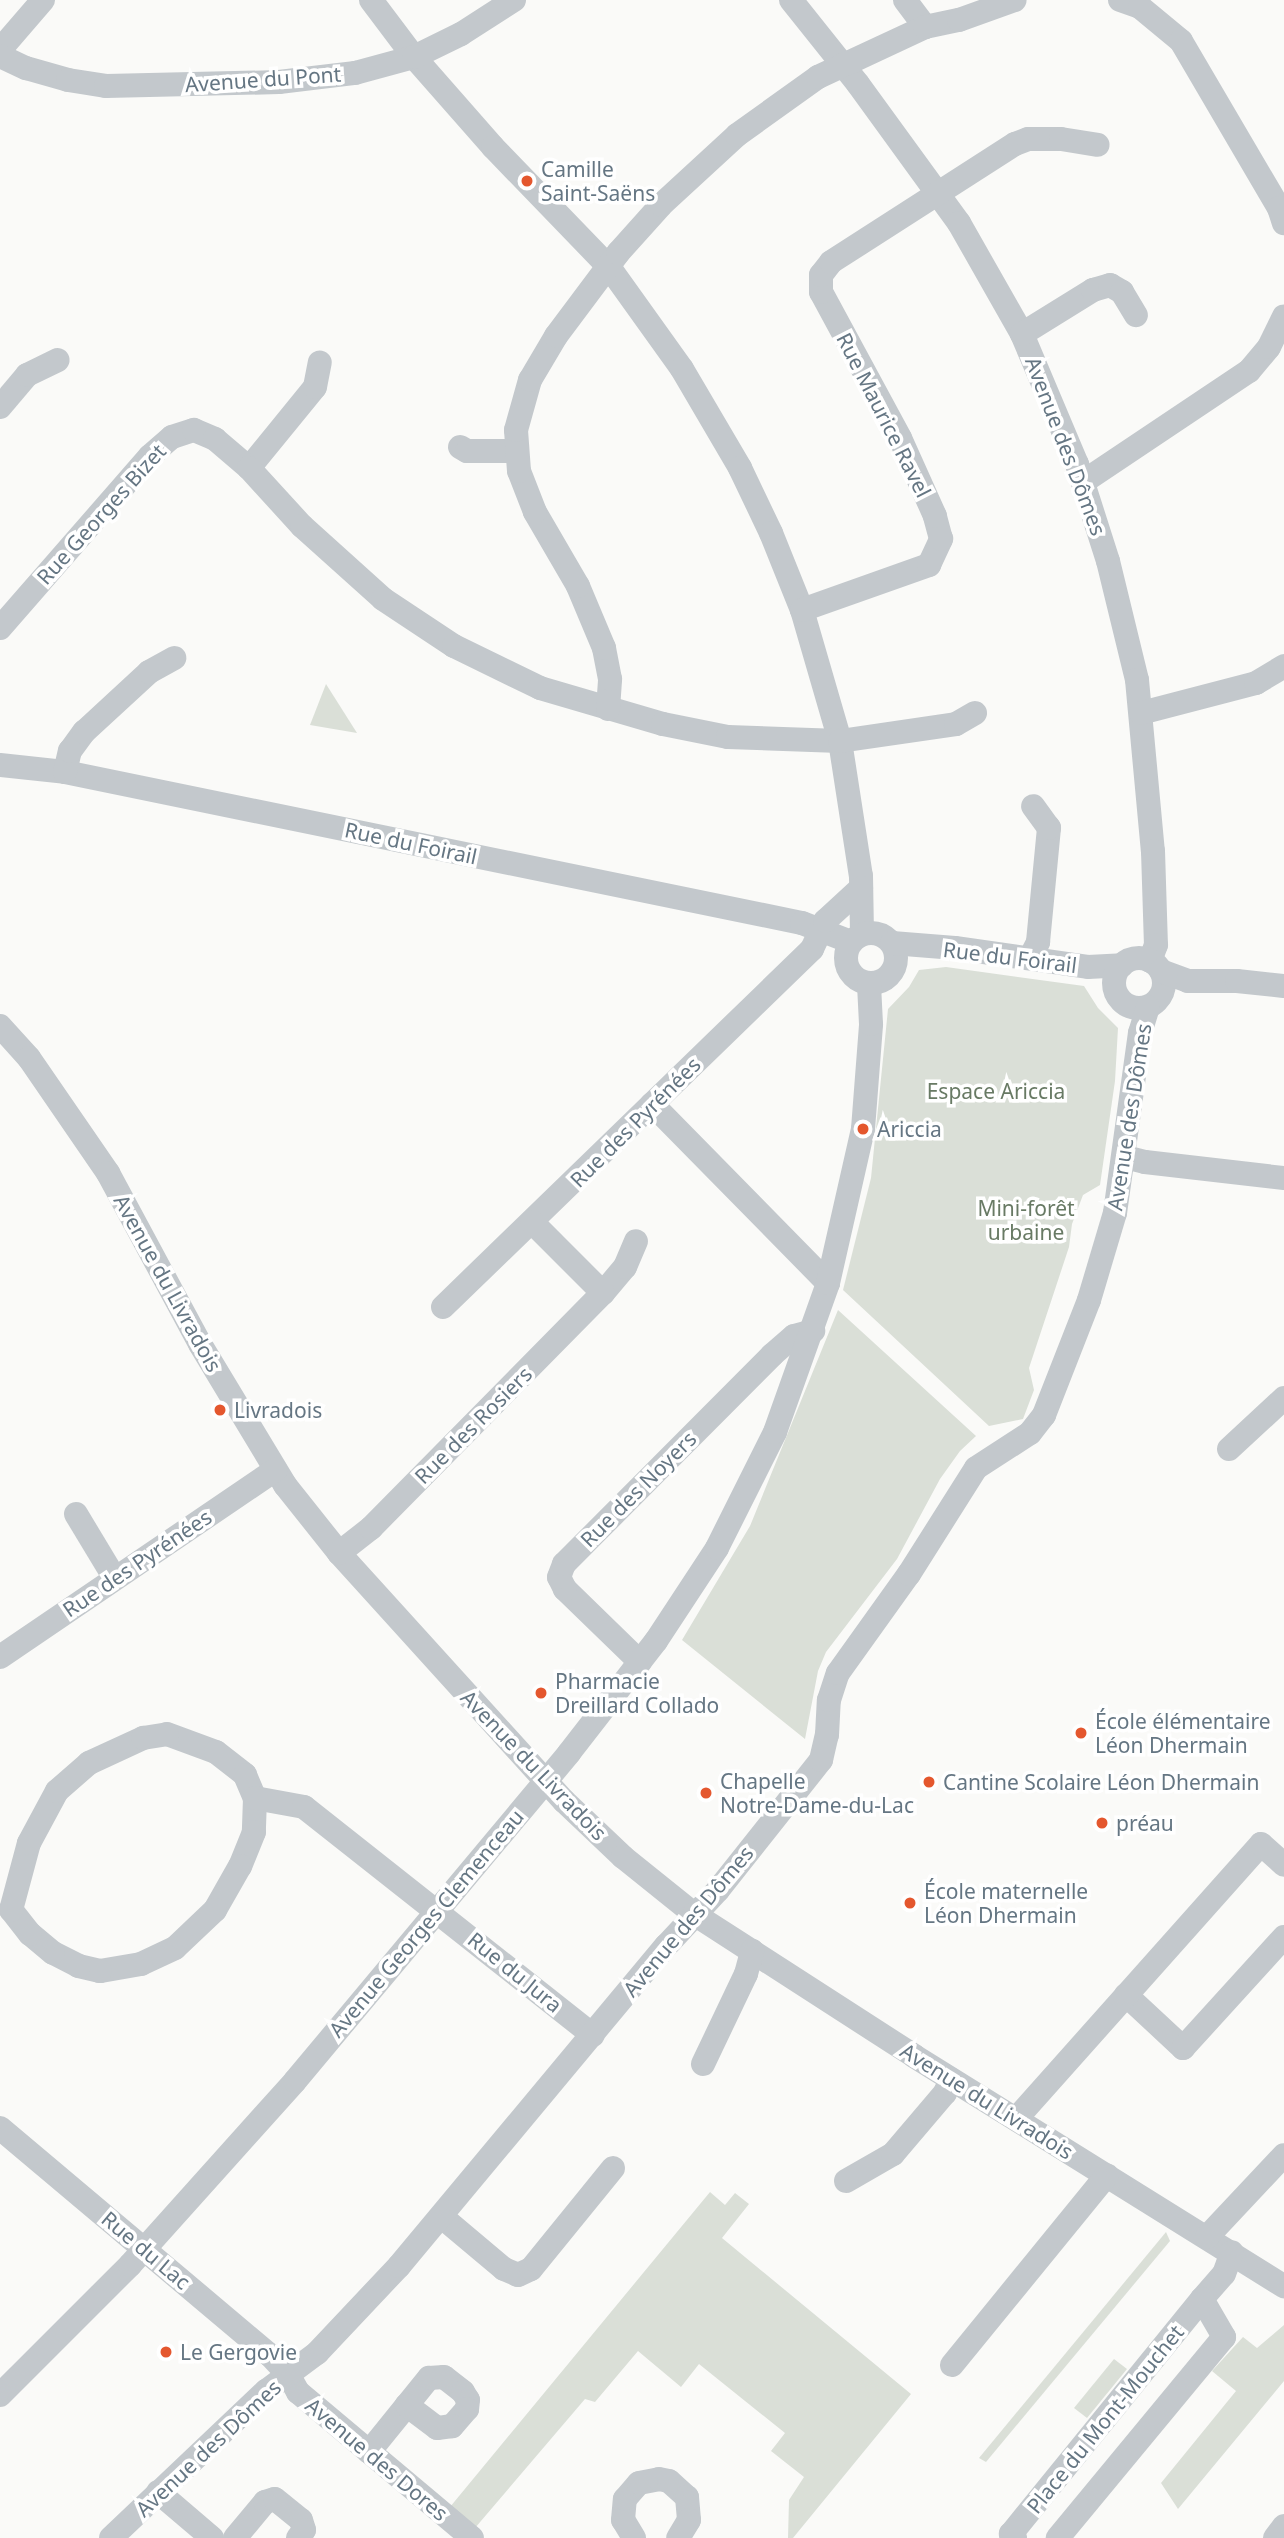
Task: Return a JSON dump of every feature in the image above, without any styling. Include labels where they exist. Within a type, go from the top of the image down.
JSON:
[{"type":"street","points":[[0,50],[43,0]]},
{"type":"street","points":[[371,0],[414,57],[493,146],[609,267],[682,369],[711,416],[771,533],[802,610],[840,741],[861,888],[853,946],[854,977],[869,984],[885,980],[894,955],[879,933],[853,946]]},
{"type":"street","name":"Avenue du Pont","points":[[0,56],[26,68],[68,80],[106,86],[279,82],[355,73],[414,57],[461,34],[514,0]]},
{"type":"street","name":"Avenue des Dômes","points":[[111,2538],[266,2390],[317,2353],[442,2217],[694,1914],[718,1890],[821,1760],[826,1743],[829,1700],[838,1673],[909,1574],[964,1483],[986,1459],[1030,1433],[1044,1415],[1103,1260],[1121,1187],[1140,1033],[1155,983],[1156,945],[1153,850],[1137,680],[1108,561],[1083,482],[1022,334],[960,223],[843,65],[791,0]]},
{"type":"street","points":[[905,0],[925,27]]},
{"type":"street","points":[[608,709],[610,679],[604,648],[578,586],[535,512],[519,471],[516,450],[519,414],[530,380],[556,336],[661,205],[702,164],[737,135],[818,77],[925,27],[959,20],[1015,0]]},
{"type":"street","points":[[1120,0],[1140,7],[1181,41],[1279,208],[1284,223]]},
{"type":"street","name":"Rue Maurice Ravel","points":[[802,610],[929,565],[941,539],[935,516],[900,438],[821,292],[821,275],[831,262],[1015,144],[1028,139],[1061,139],[1098,145]]},
{"type":"street","points":[[1022,334],[1093,290],[1110,285],[1122,292],[1136,315]]},
{"type":"street","points":[[1083,482],[1249,371],[1269,346],[1284,316]]},
{"type":"street","points":[[0,407],[27,375],[58,360]]},
{"type":"street","points":[[248,468],[315,387],[320,362]]},
{"type":"street","name":"Rue Georges Bizet","points":[[0,628],[141,465],[172,437],[194,430],[215,439],[248,468],[302,526],[383,599],[454,646],[540,688],[608,709],[728,737],[840,741],[956,724],[975,713]]},
{"type":"street","points":[[460,446],[467,451],[516,450]]},
{"type":"street","points":[[65,772],[70,751],[84,733],[149,672],[174,658]]},
{"type":"street","points":[[1141,713],[1256,682],[1284,666]]},
{"type":"street","name":"Rue du Foirail","points":[[0,765],[65,772],[802,923],[853,946]]},
{"type":"street","points":[[1030,958],[1038,942],[1049,828],[1033,806]]},
{"type":"street","points":[[819,931],[825,921],[861,888]]},
{"type":"street","name":"Rue des Pyrénées","points":[[443,1307],[812,949],[819,931]]},
{"type":"street","name":"Rue du Foirail","points":[[894,955],[915,960],[932,948],[1088,967],[1122,965],[1130,960],[1155,983],[1132,1007],[1120,999],[1116,991],[1088,967]]},
{"type":"street","points":[[1116,991],[1115,978],[1122,965]]},
{"type":"street","points":[[1155,983],[1237,981],[1284,986]]},
{"type":"street","name":"Avenue Georges Clemenceau","points":[[0,2395],[145,2249],[279,2100],[545,1781],[640,1662],[694,1585],[742,1503],[775,1432],[828,1283],[863,1129],[870,1024],[869,984]]},
{"type":"street","name":"Avenue du Livradois","points":[[0,1026],[29,1058],[108,1173],[200,1344],[275,1470],[339,1553],[545,1781],[623,1857],[694,1914],[951,2079],[1284,2286]]},
{"type":"street","points":[[652,1104],[828,1283]]},
{"type":"street","points":[[1125,1157],[1145,1162],[1284,1178]]},
{"type":"street","points":[[532,1222],[603,1293]]},
{"type":"street","name":"Rue des Rosiers","points":[[339,1553],[371,1528],[603,1293],[625,1267],[636,1241]]},
{"type":"street","name":"Rue des Noyers","points":[[640,1662],[565,1589],[559,1577],[564,1564],[772,1355],[794,1336],[813,1331]]},
{"type":"street","points":[[1229,1449],[1281,1405]]},
{"type":"street","name":"Rue des Pyrénées","points":[[2,1652],[275,1470]]},
{"type":"street","points":[[76,1514],[114,1577]]},
{"type":"street","points":[[167,1734],[216,1752],[244,1775],[255,1798],[254,1832],[240,1866],[215,1910],[176,1948],[141,1964],[100,1971],[79,1966],[53,1953],[5,1909],[29,1843],[57,1791],[89,1763],[143,1738],[167,1734]]},
{"type":"street","name":"Rue du Jura","points":[[255,1798],[304,1807],[593,2035]]},
{"type":"street","points":[[1016,2119],[1261,1844],[1284,1865]]},
{"type":"street","points":[[1126,1995],[1183,2048],[1284,1937]]},
{"type":"street","points":[[703,2064],[746,1975],[752,1951]]},
{"type":"street","points":[[846,2182],[893,2154],[945,2093],[951,2079]]},
{"type":"street","name":"Rue du Lac","points":[[0,2128],[270,2355],[289,2374]]},
{"type":"street","points":[[1207,2237],[1284,2155]]},
{"type":"street","points":[[442,2217],[504,2269],[518,2275],[531,2269],[613,2168]]},
{"type":"street","points":[[952,2365],[1107,2175]]},
{"type":"street","name":"Place du Mont-Mouchet","points":[[1015,2538],[1011,2534],[1224,2274],[1232,2252]]},
{"type":"street","name":"Place du Mont-Mouchet","points":[[1058,2538],[1224,2337],[1202,2299]]},
{"type":"street","name":"Avenue des Dores","points":[[289,2374],[298,2392],[472,2538]]},
{"type":"street","points":[[369,2452],[407,2404]]},
{"type":"street","points":[[634,2538],[623,2520],[625,2499],[639,2483],[659,2479],[670,2481],[687,2497],[689,2520],[678,2538]]},
{"type":"street","points":[[158,2492],[212,2538]]},
{"type":"street","points":[[235,2538],[265,2502],[275,2499],[301,2520],[304,2530],[298,2538]]},
{"type":"street","points":[[1275,2538],[1284,2526]]},
{"type":"green space","points":[[326,684],[357,733],[310,725]]},
{"type":"green space","name":"Espace Ariccia","points":[[946,967],[1084,986],[1098,1008],[1118,1028],[1115,1081],[1100,1185],[1083,1195],[1072,1224],[1069,1247],[1029,1368],[1034,1390],[1023,1419],[989,1426],[843,1290],[871,1178],[888,1009],[909,987],[919,970]]},
{"type":"green space","points":[[838,1310],[976,1436],[960,1451],[940,1479],[897,1559],[826,1652],[818,1671],[805,1739],[682,1640],[750,1526]]},
{"type":"green space","points":[[710,2192],[725,2205],[735,2193],[749,2204],[722,2238],[911,2394],[793,2538],[788,2538],[789,2500],[804,2477],[771,2451],[785,2433],[699,2364],[681,2387],[638,2351],[595,2402],[585,2399],[475,2528],[450,2507]]},
{"type":"green space","points":[[1166,2232],[1170,2241],[986,2462],[979,2458]]},
{"type":"green space","points":[[1284,2325],[1284,2381],[1178,2509],[1161,2483],[1236,2391],[1212,2371],[1243,2337],[1257,2348]]},
{"type":"green space","points":[[1114,2359],[1127,2369],[1087,2418],[1074,2408]]},
{"type":"place","name":"Camille Saint-Saëns","points":[[527,181]]},
{"type":"place","name":"Ariccia","points":[[863,1129]]},
{"type":"place","name":"Livradois","points":[[220,1410]]},
{"type":"place","name":"Pharmacie Dreillard Collado","points":[[541,1693]]},
{"type":"place","name":"École élémentaire Léon Dhermain","points":[[1081,1733]]},
{"type":"place","name":"Cantine Scolaire Léon Dhermain","points":[[929,1782]]},
{"type":"place","name":"Chapelle Notre-Dame-du-Lac","points":[[706,1793]]},
{"type":"place","name":"préau","points":[[1102,1823]]},
{"type":"place","name":"École maternelle Léon Dhermain","points":[[910,1903]]},
{"type":"place","name":"Le Gergovie","points":[[166,2352]]},
{"type":"park label","name":"Mini-forêt urbaine","points":[[1026,1220]]}]
